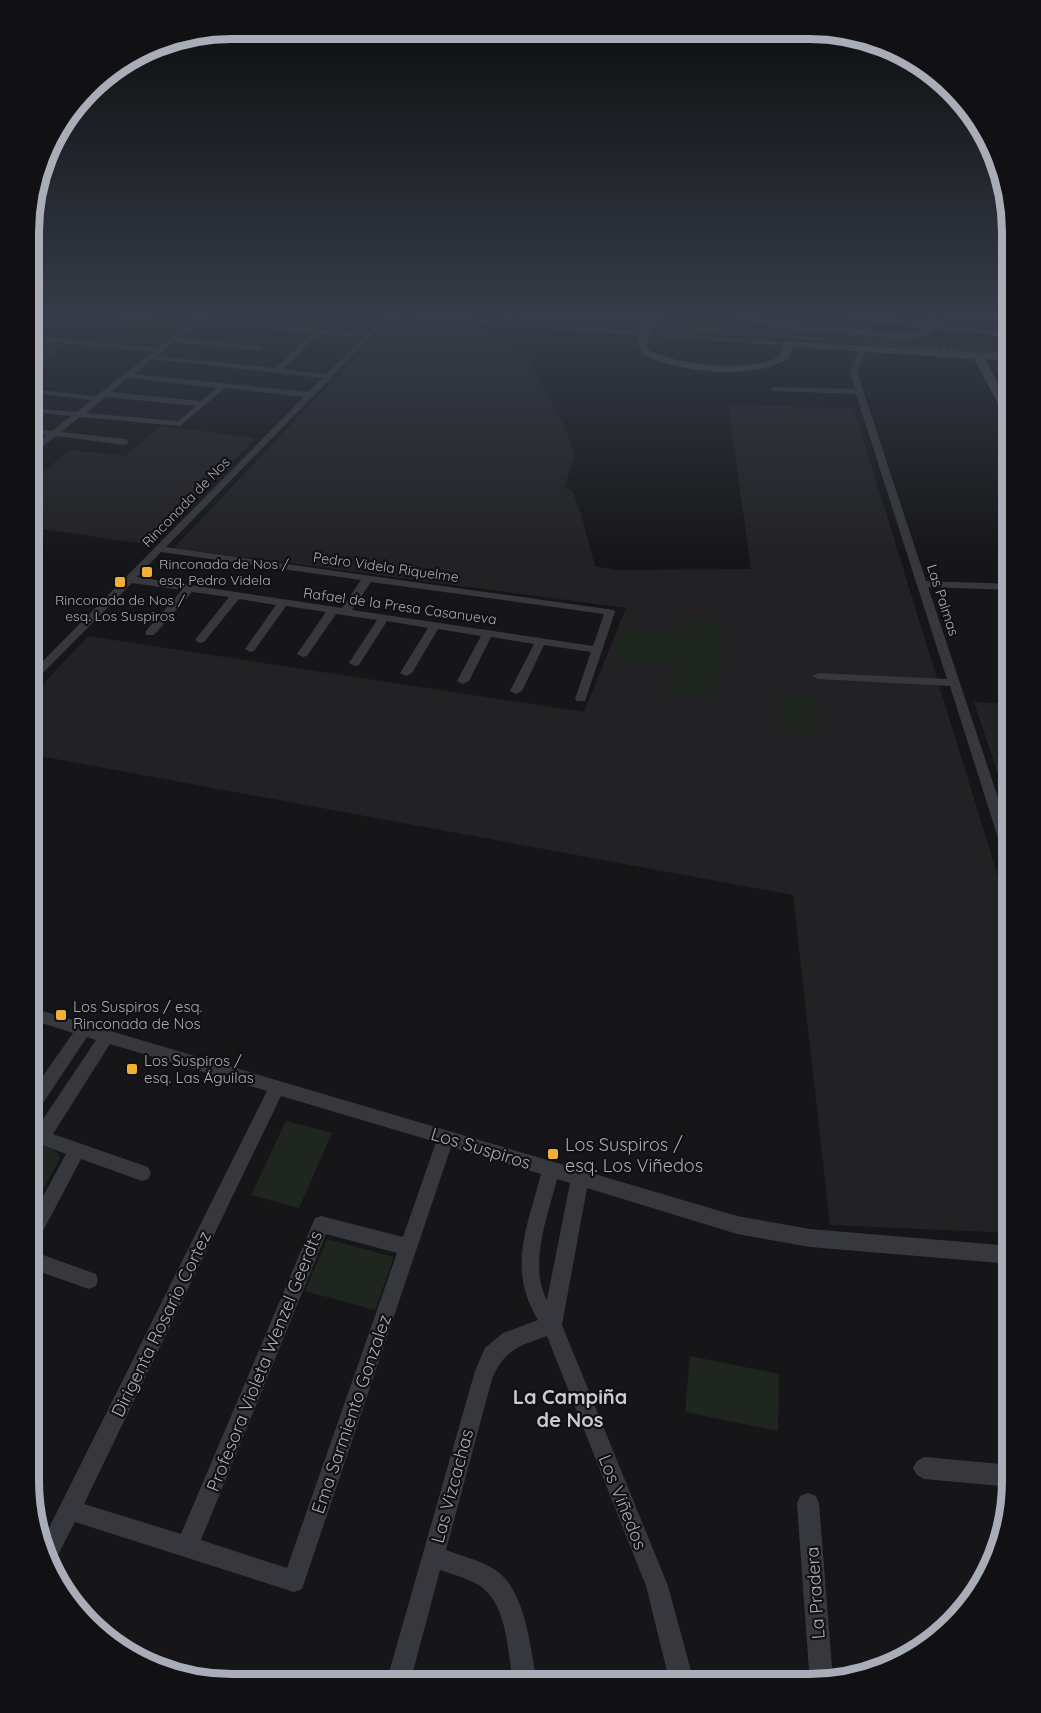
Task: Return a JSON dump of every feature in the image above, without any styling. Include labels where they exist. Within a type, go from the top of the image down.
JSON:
[{"type":"street","points":[[39,446],[100,397]]},
{"type":"street","points":[[113,397],[202,404]]},
{"type":"street","points":[[39,411],[180,424],[210,397]]},
{"type":"street","name":"Rinconada de Nos","points":[[39,671],[308,397]]},
{"type":"street","name":"Las Palmas","points":[[862,397],[1002,829]]},
{"type":"street","points":[[39,432],[125,442]]},
{"type":"street","name":"Pedro Videla Riquelme","points":[[158,549],[610,612],[597,650]]},
{"type":"street","points":[[345,612],[368,578]]},
{"type":"street","name":"Rafael de la Presa Casanueva","points":[[128,579],[597,650]]},
{"type":"street","points":[[922,584],[1002,587]]},
{"type":"street","points":[[150,633],[189,589]]},
{"type":"street","points":[[200,640],[235,597]]},
{"type":"street","points":[[250,649],[282,604]]},
{"type":"street","points":[[303,654],[332,611]]},
{"type":"street","points":[[355,663],[384,618]]},
{"type":"street","points":[[406,673],[434,626]]},
{"type":"street","points":[[463,681],[487,634]]},
{"type":"street","points":[[516,691],[540,642]]},
{"type":"street","points":[[581,699],[597,650]]},
{"type":"street","points":[[818,676],[954,683]]},
{"type":"street","name":"Los Suspiros","points":[[39,1016],[711,1217],[773,1232],[846,1242],[1002,1253]]},
{"type":"street","points":[[39,1095],[84,1029]]},
{"type":"street","points":[[39,1130],[107,1036]]},
{"type":"street","name":"Dirigenta Rosario Cortez","points":[[51,1547],[277,1087]]},
{"type":"street","points":[[39,1136],[142,1173]]},
{"type":"street","name":"Ema Sarmiento Gonzalez","points":[[188,1547],[294,1581],[446,1137]]},
{"type":"street","points":[[39,1221],[78,1149]]},
{"type":"street","name":"Los Viñedos","points":[[551,1169],[530,1270],[532,1287],[541,1310],[552,1325],[657,1586],[679,1674]]},
{"type":"street","points":[[552,1325],[580,1178]]},
{"type":"street","name":"Profesora Violeta Wenzel Geerdts","points":[[188,1547],[321,1224],[407,1247]]},
{"type":"street","points":[[39,1262],[89,1280]]},
{"type":"street","name":"Las Vizcachas","points":[[400,1674],[482,1378],[492,1354],[510,1340],[552,1325]]},
{"type":"street","points":[[924,1468],[1002,1475]]},
{"type":"street","name":"La Pradera","points":[[808,1504],[820,1673]]},
{"type":"street","points":[[70,1510],[188,1547]]},
{"type":"street","points":[[432,1556],[490,1580],[501,1593],[513,1623],[523,1674]]},
{"type":"shaded area","points":[[317,397],[548,397],[565,428],[575,455],[564,488],[572,490],[595,566],[615,570],[751,569],[728,404],[854,409],[1002,890],[1002,1233],[830,1225],[793,895],[39,756],[39,688],[88,636],[584,712],[626,608],[174,548]]},
{"type":"shaded area","points":[[160,426],[255,438],[225,471],[217,470],[145,544],[39,528],[39,475],[70,450],[125,456]]},
{"type":"shaded area","points":[[678,616],[725,624],[721,639],[724,640],[714,700],[669,694],[675,667],[611,658],[620,627],[702,637],[673,631]]},
{"type":"shaded area","points":[[778,695],[813,696],[820,735],[784,733]]},
{"type":"shaded area","points":[[974,702],[1002,703],[1002,787]]},
{"type":"shaded area","points":[[286,1121],[332,1133],[299,1208],[251,1195]]},
{"type":"shaded area","points":[[39,1144],[51,1148],[60,1158],[39,1198]]},
{"type":"shaded area","points":[[327,1239],[394,1257],[375,1310],[305,1291]]},
{"type":"shaded area","points":[[690,1356],[779,1374],[778,1431],[685,1412]]},
{"type":"place","name":"Rinconada de Nos / esq. Pedro Videla","points":[[147,572]]},
{"type":"place","name":"Rinconada de Nos / esq. Los Suspiros","points":[[120,582]]},
{"type":"place","name":"Los Suspiros / esq. Rinconada de Nos","points":[[61,1015]]},
{"type":"place","name":"Los Suspiros / esq. Las Águilas","points":[[132,1069]]},
{"type":"place","name":"Los Suspiros / esq. Los Viñedos","points":[[553,1154]]},
{"type":"district","name":"La Campiña de Nos","points":[[570,1408]]}]
